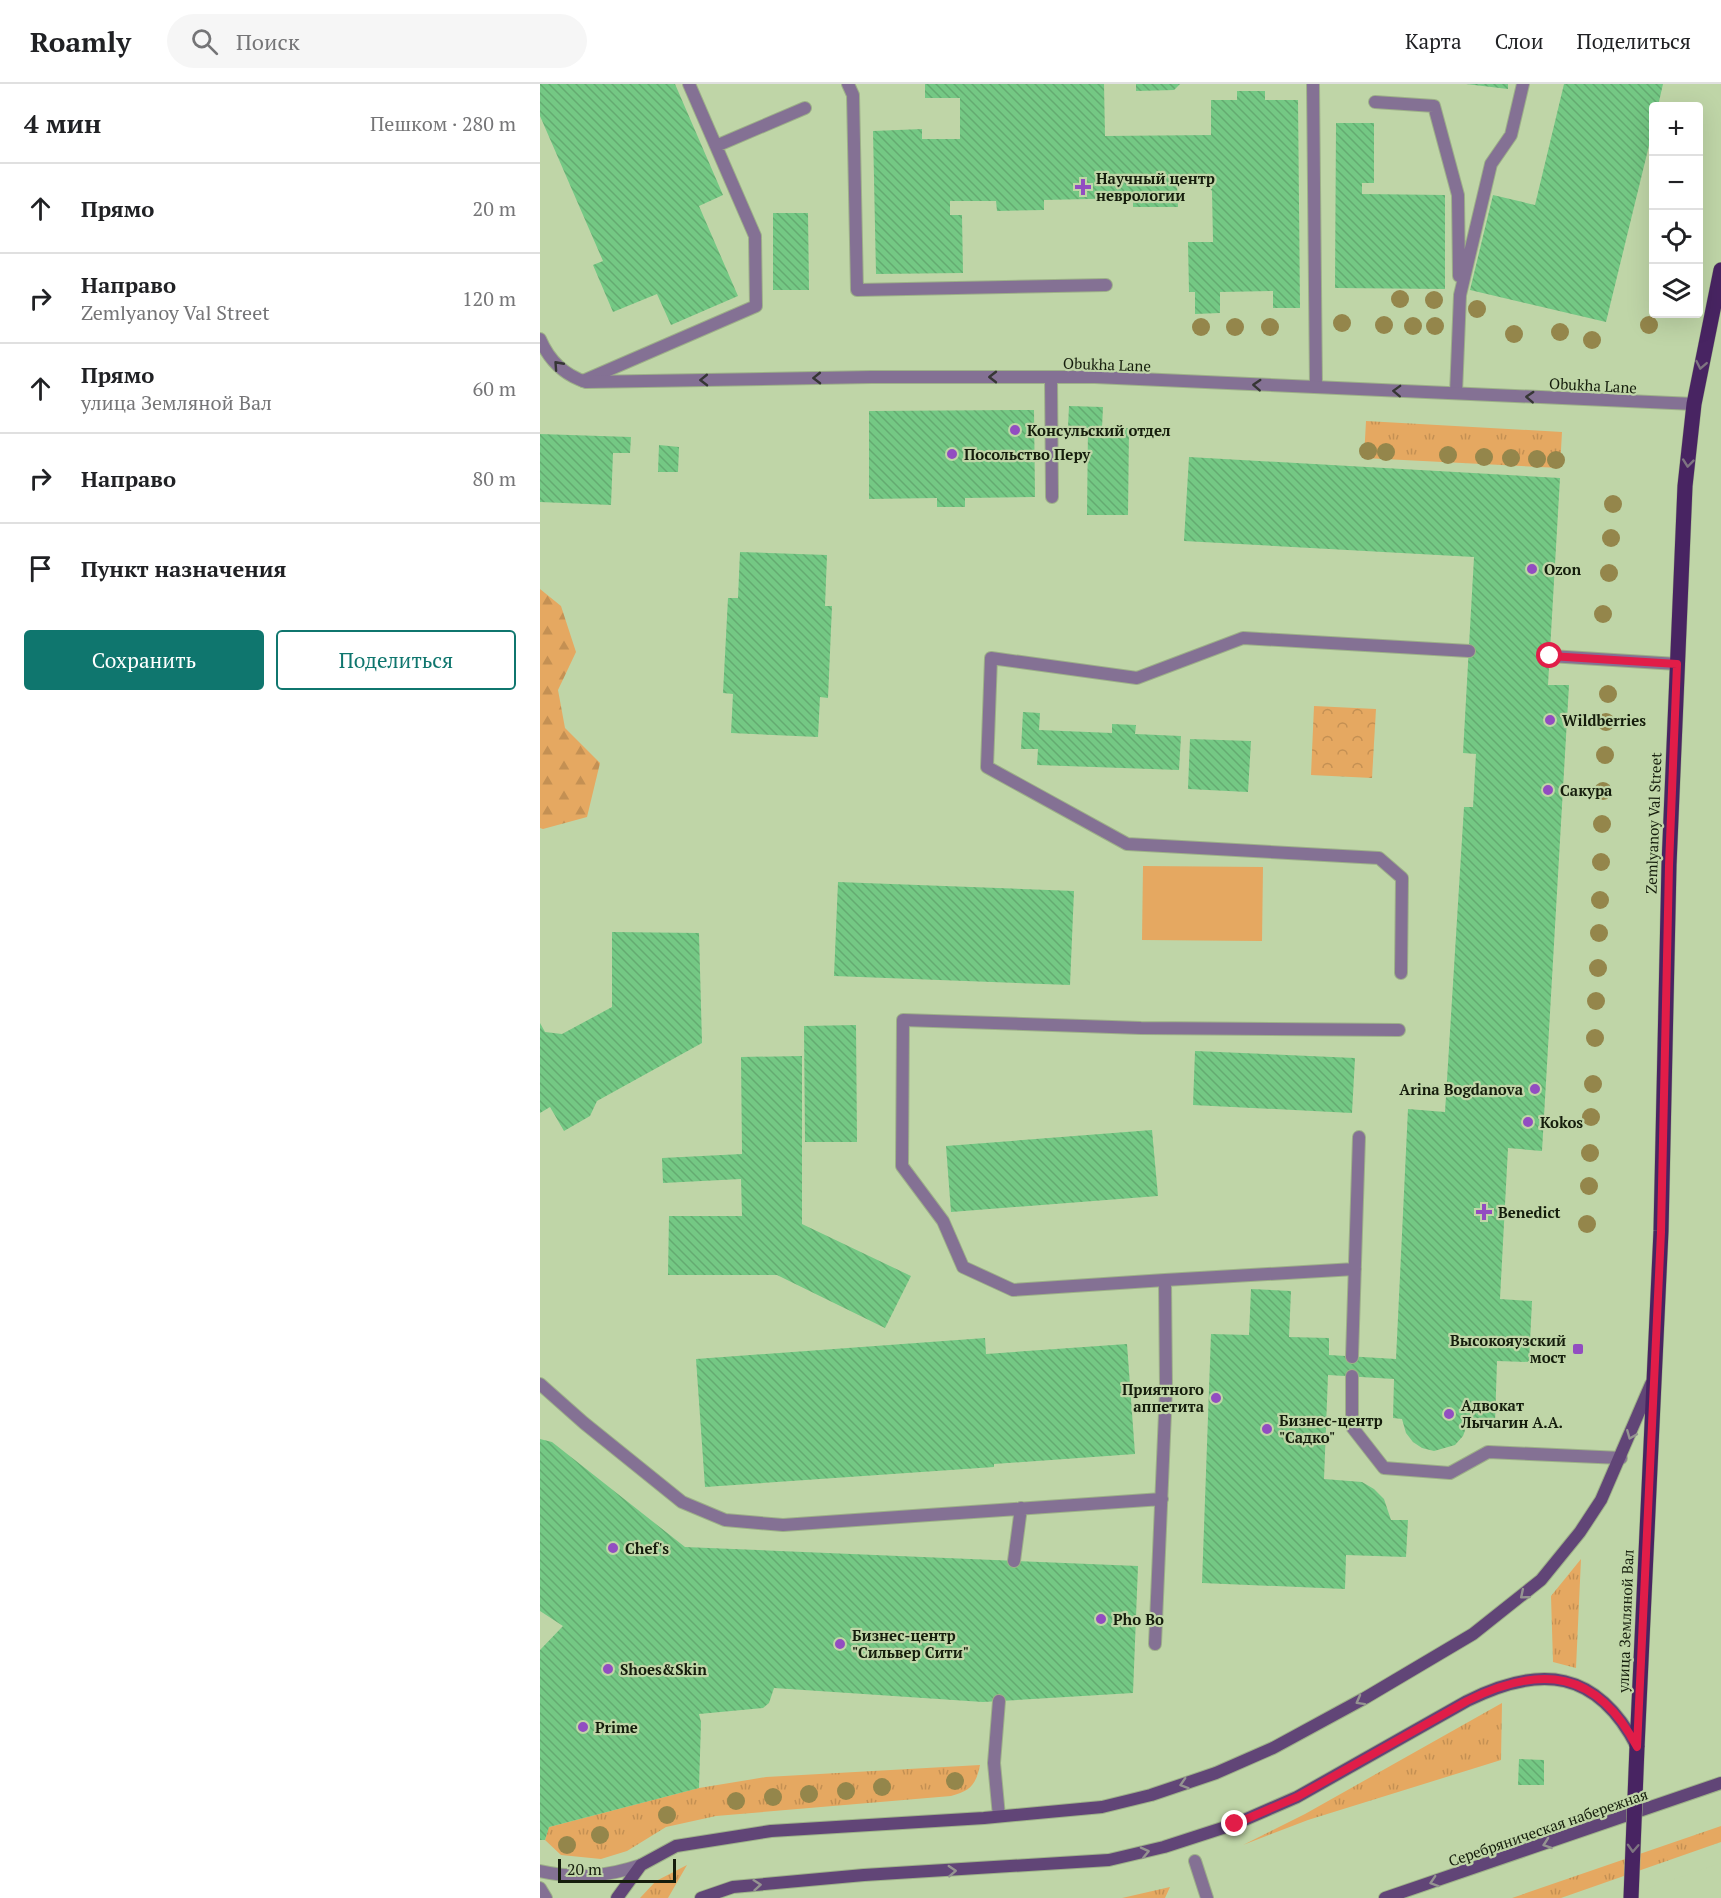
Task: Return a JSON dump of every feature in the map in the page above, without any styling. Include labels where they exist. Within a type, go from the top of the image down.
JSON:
[{"type":"main road","name":"Zemlyanoy Val Street","points":[[1653,1381],[1661,1232],[1669,866],[1685,486],[1694,404],[1721,270]]},
{"type":"main road","points":[[618,1898],[640,1865],[676,1845],[771,1831],[1102,1807],[1151,1795],[1216,1773],[1273,1748],[1365,1698],[1473,1634],[1541,1580],[1580,1532],[1601,1500],[1653,1381]]},
{"type":"main road","name":"улица Земляной Вал","points":[[1631,1898],[1653,1381]]},
{"type":"main road","points":[[701,1898],[734,1887],[864,1875],[1109,1860],[1164,1848],[1235,1824],[1297,1797],[1467,1701],[1496,1687],[1516,1681],[1552,1678],[1575,1684],[1602,1700],[1624,1721],[1637,1747]]},
{"type":"main road","name":"Серебряническая набережная","points":[[1385,1898],[1721,1783]]},
{"type":"street","points":[[540,339],[554,362],[568,375],[583,381],[756,306],[755,236],[690,84]]},
{"type":"street","points":[[848,84],[852,95],[857,290],[1106,285]]},
{"type":"street","points":[[1313,84],[1316,387]]},
{"type":"street","points":[[1460,295],[1491,164],[1511,135],[1523,84]]},
{"type":"street","points":[[1375,102],[1434,106],[1458,195],[1460,295],[1456,393]]},
{"type":"street","points":[[716,146],[805,108]]},
{"type":"street","points":[[1051,377],[1052,497]]},
{"type":"street","name":"Obukha Lane","points":[[583,381],[1051,377],[1694,404]]},
{"type":"street","points":[[1401,973],[1402,878],[1379,858],[1127,844],[987,766],[991,658],[1137,678],[1244,638],[1469,651]]},
{"type":"street","points":[[1550,656],[1677,664]]},
{"type":"street","points":[[1355,1269],[1013,1290],[963,1267],[943,1221],[902,1166],[903,1020],[1141,1028],[1399,1030]]},
{"type":"street","points":[[1352,1357],[1359,1137]]},
{"type":"street","points":[[1155,1644],[1166,1390],[1165,1280]]},
{"type":"street","points":[[1352,1376],[1352,1427],[1384,1468],[1449,1473],[1488,1452],[1621,1458]]},
{"type":"street","points":[[540,1384],[584,1423],[682,1502],[725,1520],[783,1525],[1162,1499]]},
{"type":"street","points":[[1014,1561],[1021,1509]]},
{"type":"street","points":[[999,1701],[994,1763],[999,1816]]},
{"type":"street","points":[[1196,1861],[1207,1898]]},
{"type":"street","points":[[540,1871],[559,1875],[601,1876],[640,1865]]},
{"type":"street","points":[[540,1888],[546,1898]]},
{"type":"green space","points":[[1366,421],[1562,432],[1560,468],[1364,458]]},
{"type":"green space","points":[[540,589],[561,606],[576,652],[558,690],[565,728],[600,763],[587,817],[543,829],[540,828]]},
{"type":"green space","points":[[1314,706],[1376,709],[1372,778],[1311,775]]},
{"type":"green space","points":[[1143,866],[1263,867],[1262,941],[1142,940]]},
{"type":"green space","points":[[1581,1559],[1576,1668],[1553,1662],[1551,1596]]},
{"type":"green space","points":[[1502,1703],[1501,1760],[1308,1820],[1243,1845],[1305,1814]]},
{"type":"green space","points":[[980,1765],[971,1786],[951,1796],[716,1816],[666,1827],[627,1851],[601,1859],[561,1855],[545,1840],[549,1827],[699,1788],[766,1777]]},
{"type":"green space","points":[[1721,1826],[1721,1842],[1561,1898],[1512,1898]]},
{"type":"green space","points":[[687,1865],[668,1898],[640,1898],[656,1881]]},
{"type":"green space","points":[[1170,1887],[1165,1898],[1122,1898]]},
{"type":"pier","points":[[1721,1863],[1721,1898],[1626,1898],[1628,1895]]},
{"type":"building","points":[[540,84],[675,84],[723,195],[699,206],[738,296],[671,325],[657,294],[613,312],[593,265],[603,261],[540,116]]},
{"type":"building","points":[[925,84],[1104,84],[1105,136],[1211,135],[1211,100],[1237,100],[1237,91],[1265,91],[1265,100],[1298,100],[1300,308],[1273,308],[1273,291],[1220,292],[1220,313],[1195,314],[1195,292],[1189,292],[1188,242],[1213,242],[1212,191],[1203,180],[1177,181],[1178,207],[1133,207],[1133,198],[1044,200],[1044,210],[997,211],[996,201],[950,201],[950,215],[962,215],[963,273],[876,274],[873,131],[922,129],[922,139],[960,139],[960,98],[925,98]]},
{"type":"building","points":[[1136,84],[1180,84],[1174,90],[1136,91]]},
{"type":"building","points":[[1466,84],[1508,84],[1508,89]]},
{"type":"building","points":[[1564,84],[1663,84],[1659,102],[1649,102],[1649,146],[1606,322],[1470,290],[1493,195],[1535,205]]},
{"type":"building","points":[[1336,123],[1374,123],[1374,183],[1362,183],[1362,194],[1445,195],[1445,289],[1335,288]]},
{"type":"building","points":[[773,213],[808,213],[809,290],[773,290]]},
{"type":"building","points":[[1069,406],[1103,407],[1102,428],[1129,428],[1128,515],[1087,515],[1088,428],[1068,427]]},
{"type":"building","name":"Посольство Перу","points":[[1034,410],[1035,497],[965,498],[965,507],[937,507],[937,498],[869,499],[869,411]]},
{"type":"building","points":[[540,434],[631,437],[630,453],[613,453],[611,505],[540,502]]},
{"type":"building","points":[[659,445],[679,447],[678,472],[658,472]]},
{"type":"building","points":[[1189,457],[1560,478],[1548,685],[1569,685],[1542,1151],[1508,1148],[1500,1299],[1532,1301],[1529,1362],[1497,1361],[1495,1423],[1468,1422],[1463,1436],[1455,1445],[1434,1451],[1422,1448],[1413,1442],[1406,1433],[1402,1419],[1393,1418],[1394,1379],[1328,1375],[1324,1479],[1362,1482],[1384,1499],[1391,1520],[1408,1520],[1406,1557],[1346,1555],[1345,1589],[1202,1583],[1211,1334],[1249,1335],[1251,1289],[1291,1291],[1289,1337],[1329,1338],[1329,1355],[1396,1359],[1408,1109],[1445,1112],[1464,807],[1473,807],[1476,754],[1463,753],[1474,557],[1184,541]]},
{"type":"building","points":[[740,552],[827,555],[825,606],[832,606],[828,698],[820,697],[818,737],[731,733],[733,694],[723,693],[728,598],[738,598]]},
{"type":"building","points":[[1023,712],[1040,713],[1039,730],[1112,733],[1112,724],[1136,725],[1135,734],[1181,736],[1179,770],[1037,765],[1038,749],[1021,749]]},
{"type":"building","points":[[1190,739],[1251,741],[1248,792],[1188,789]]},
{"type":"building","points":[[838,882],[1074,891],[1070,985],[834,976]]},
{"type":"building","points":[[612,932],[699,933],[702,1043],[597,1101],[590,1116],[564,1131],[550,1107],[540,1113],[540,1023],[545,1032],[562,1034],[612,1007]]},
{"type":"building","points":[[856,1025],[857,1142],[805,1142],[804,1026]]},
{"type":"building","points":[[1195,1051],[1355,1058],[1352,1113],[1193,1105]]},
{"type":"building","points":[[802,1056],[802,1224],[911,1276],[885,1328],[777,1275],[668,1275],[669,1216],[742,1216],[741,1179],[663,1183],[662,1158],[742,1154],[741,1057]]},
{"type":"building","points":[[1152,1130],[1158,1196],[951,1212],[946,1146]]},
{"type":"building","points":[[985,1338],[986,1354],[1127,1344],[1135,1454],[994,1464],[994,1467],[705,1487],[696,1359]]},
{"type":"building","name":"Бизнес-центр \"Сильвер Сити\"","points":[[540,1439],[552,1442],[685,1547],[1138,1566],[1133,1693],[983,1702],[774,1688],[769,1703],[763,1708],[699,1714],[701,1722],[699,1788],[549,1827],[545,1840],[540,1840],[540,1650],[563,1626],[540,1611]]},
{"type":"building","points":[[1519,1759],[1544,1760],[1544,1785],[1518,1785]]},
{"type":"place","name":"Научный центр неврологии","points":[[1083,187]]},
{"type":"place","name":"Консульский отдел","points":[[1015,430]]},
{"type":"place","name":"Посольство Перу","points":[[952,454]]},
{"type":"place","name":"Ozon","points":[[1532,569]]},
{"type":"place","name":"Wildberries","points":[[1550,720]]},
{"type":"place","name":"Сакура","points":[[1548,790]]},
{"type":"place","name":"Arina Bogdanova","points":[[1535,1089]]},
{"type":"place","name":"Kokos","points":[[1528,1122]]},
{"type":"place","name":"Benedict","points":[[1484,1212]]},
{"type":"place","name":"Высокояузский мост","points":[[1578,1349]]},
{"type":"place","name":"Приятного аппетита","points":[[1216,1398]]},
{"type":"place","name":"Адвокат Лычагин А.А.","points":[[1449,1414]]},
{"type":"place","name":"Бизнес-центр \"Садко\"","points":[[1267,1429]]},
{"type":"place","name":"Chef's","points":[[613,1548]]},
{"type":"place","name":"Pho Bo","points":[[1101,1619]]},
{"type":"place","name":"Бизнес-центр \"Сильвер Сити\"","points":[[840,1644]]},
{"type":"place","name":"Shoes&Skin","points":[[608,1669]]},
{"type":"place","name":"Prime","points":[[583,1727]]},
{"type":"route","points":[[1235,1824],[1297,1797],[1467,1701],[1496,1687],[1516,1681],[1552,1678],[1575,1684],[1602,1700],[1624,1721],[1637,1747],[1661,1232],[1669,866],[1677,664],[1550,656]]}]
